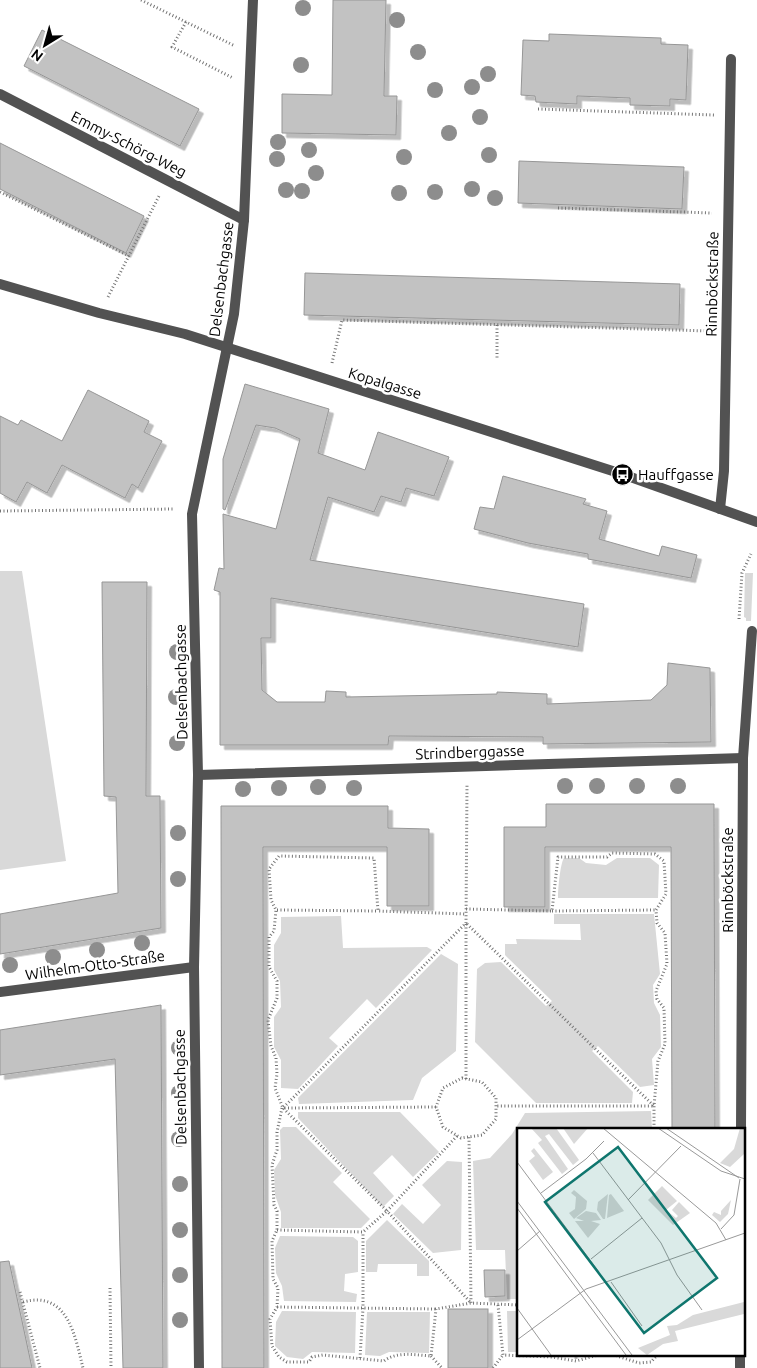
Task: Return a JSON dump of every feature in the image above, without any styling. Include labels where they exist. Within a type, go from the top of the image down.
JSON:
[{"type":"street","name":"Delsenbachgasse","points":[[199,1368],[194,967],[198,776],[192,514],[234,314],[244,220],[254,0]]},
{"type":"street","name":"Rinnböckstraße","points":[[720,509],[724,471],[731,59]]},
{"type":"street","name":"Emmy-Schörg-Weg","points":[[0,94],[244,220]]},
{"type":"street","name":"Kopalgasse","points":[[0,284],[99,313],[185,334],[622,474],[757,522]]},
{"type":"street","name":"Rinnböckstraße","points":[[741,1128],[742,758],[752,631]]},
{"type":"street","name":"Strindberggasse","points":[[198,776],[742,758]]},
{"type":"street","name":"Wilhelm-Otto-Straße","points":[[0,992],[194,967]]},
{"type":"path","points":[[141,0],[251,54]]},
{"type":"path","points":[[186,22],[172,47],[250,86]]},
{"type":"path","points":[[538,109],[729,115]]},
{"type":"path","points":[[99,313],[167,181]]},
{"type":"path","points":[[0,192],[128,256]]},
{"type":"path","points":[[558,208],[728,213]]},
{"type":"path","points":[[328,381],[342,320],[726,332]]},
{"type":"path","points":[[497,325],[497,358]]},
{"type":"path","points":[[0,510],[153,510]]},
{"type":"path","points":[[738,628],[742,573],[750,554]]},
{"type":"path","points":[[466,1079],[467,767]]},
{"type":"path","points":[[552,910],[558,857],[607,857],[612,853],[655,854],[664,861],[666,894],[656,910],[657,923],[666,933],[666,964],[656,991],[657,999],[664,1008],[665,1044],[658,1061],[654,1128]]},
{"type":"path","points":[[378,911],[374,858],[279,856],[269,868],[271,900],[276,910],[274,931],[269,937],[269,967],[277,981],[277,998],[268,1020],[271,1046],[276,1058],[277,1074],[275,1088],[283,1108],[387,1211],[471,1303]]},
{"type":"path","points":[[466,909],[656,910]]},
{"type":"path","points":[[276,910],[466,914]]},
{"type":"path","points":[[442,1368],[431,1356],[408,1354],[391,1356],[384,1361],[323,1355],[312,1357],[309,1362],[287,1362],[279,1357],[272,1346],[270,1319],[278,1307],[278,1288],[273,1279],[272,1241],[277,1230],[277,1211],[274,1205],[272,1165],[277,1150],[277,1132],[283,1108],[466,923]]},
{"type":"path","points":[[466,923],[654,1106]]},
{"type":"path","points":[[462,1078],[466,1079],[482,1082],[496,1098],[496,1119],[482,1135],[462,1138],[443,1127],[436,1108],[443,1088],[462,1078]]},
{"type":"path","points":[[496,1106],[654,1106]]},
{"type":"path","points":[[283,1108],[436,1108]]},
{"type":"path","points":[[277,1230],[363,1232],[387,1211],[457,1136]]},
{"type":"path","points":[[469,1137],[471,1303]]},
{"type":"path","points":[[360,1358],[363,1308],[363,1232]]},
{"type":"path","points":[[110,1288],[111,1368]]},
{"type":"path","points":[[20,1292],[40,1368]]},
{"type":"path","points":[[22,1302],[37,1300],[47,1302],[63,1313],[70,1321],[83,1368]]},
{"type":"path","points":[[278,1307],[436,1309],[471,1303],[517,1305]]},
{"type":"path","points":[[493,1368],[503,1355],[498,1305]]},
{"type":"path","points":[[431,1356],[436,1309]]},
{"type":"path","points":[[503,1355],[517,1356]]},
{"type":"path","points":[[528,1356],[552,1357],[576,1361],[598,1356]]},
{"type":"path","points":[[576,1356],[576,1361]]},
{"type":"path","points":[[617,1356],[639,1363],[651,1362],[656,1356]]},
{"type":"shaded area","points":[[0,571],[22,571],[66,861],[0,870]]},
{"type":"shaded area","points":[[745,573],[753,573],[751,621],[746,621],[744,617]]},
{"type":"shaded area","points":[[564,858],[579,858],[586,863],[606,865],[617,858],[650,858],[659,865],[658,898],[558,898],[560,871]]},
{"type":"shaded area","points":[[554,914],[654,914],[660,974],[653,985],[654,1003],[660,1015],[661,1047],[652,1059],[654,1085],[640,1087],[598,1046],[592,1051],[633,1092],[632,1103],[536,1103],[475,1042],[477,969],[485,963],[501,962],[546,1006],[552,1001],[505,955],[505,944],[517,944],[516,939],[581,940],[580,924],[554,924]]},
{"type":"shaded area","points":[[341,916],[343,948],[427,947],[432,950],[376,1008],[367,999],[329,1038],[338,1046],[298,1089],[281,1088],[281,1060],[274,1047],[274,1017],[281,1007],[280,981],[274,970],[274,945],[281,933],[281,917]]},
{"type":"shaded area","points":[[441,954],[458,964],[456,1051],[422,1078],[413,1100],[299,1104],[298,1098]]},
{"type":"shaded area","points":[[651,1111],[652,1128],[517,1128],[517,1299],[507,1299],[505,1250],[476,1250],[473,1161],[490,1158],[512,1134],[525,1113]]},
{"type":"shaded area","points":[[298,1112],[400,1112],[439,1152],[413,1177],[392,1155],[373,1173],[394,1196],[383,1207],[298,1118]]},
{"type":"shaded area","points":[[283,1127],[296,1127],[342,1173],[333,1182],[370,1219],[361,1228],[281,1228],[281,1212],[275,1195],[274,1170],[281,1159],[280,1130]]},
{"type":"shaded area","points":[[447,1161],[462,1162],[461,1250],[433,1253],[393,1214],[402,1204],[423,1224],[441,1205],[422,1185]]},
{"type":"shaded area","points":[[387,1220],[429,1261],[429,1276],[417,1276],[417,1264],[378,1264],[377,1272],[366,1272],[366,1241]]},
{"type":"shaded area","points":[[280,1236],[353,1237],[358,1241],[358,1272],[345,1274],[344,1291],[357,1294],[356,1302],[284,1301],[282,1286],[276,1273],[275,1248]]},
{"type":"shaded area","points":[[282,1311],[356,1312],[355,1353],[312,1352],[303,1359],[287,1357],[275,1346],[276,1322]]},
{"type":"shaded area","points":[[507,1311],[517,1311],[517,1352],[508,1352]]},
{"type":"shaded area","points":[[367,1312],[430,1312],[429,1353],[389,1352],[380,1356],[365,1355]]},
{"type":"building","points":[[333,0],[386,0],[384,96],[397,96],[396,135],[282,133],[282,94],[332,95]]},
{"type":"building","points":[[42,30],[199,109],[180,146],[24,66]]},
{"type":"building","points":[[549,34],[661,38],[661,44],[688,45],[686,100],[670,99],[670,106],[630,105],[630,98],[577,96],[577,104],[536,102],[535,96],[521,95],[523,40],[549,41]]},
{"type":"building","points":[[0,143],[144,216],[126,253],[0,189]]},
{"type":"building","points":[[519,161],[684,167],[682,209],[518,203]]},
{"type":"building","points":[[305,273],[680,284],[679,325],[304,315]]},
{"type":"building","points":[[245,384],[329,409],[318,453],[365,470],[378,432],[449,457],[434,496],[406,488],[401,502],[381,496],[374,512],[328,497],[310,560],[584,604],[578,647],[271,598],[271,638],[261,638],[262,690],[277,702],[325,702],[326,691],[346,692],[346,697],[497,694],[497,692],[547,694],[547,704],[651,700],[667,685],[668,663],[710,668],[711,742],[543,744],[543,737],[389,736],[388,745],[220,745],[220,592],[214,590],[219,568],[224,569],[223,514],[276,529],[300,439],[275,428],[256,425],[225,510],[223,509],[223,459]]},
{"type":"building","points":[[88,390],[149,421],[144,432],[162,441],[138,488],[132,484],[125,498],[62,465],[47,493],[27,482],[16,502],[0,493],[0,416],[18,425],[21,420],[62,441]]},
{"type":"building","points":[[503,476],[586,499],[583,504],[607,511],[599,539],[659,556],[662,546],[697,555],[691,578],[588,559],[588,554],[528,543],[474,529],[480,507],[494,509]]},
{"type":"building","points":[[102,582],[147,582],[146,796],[160,796],[161,928],[0,954],[0,914],[118,893],[116,797],[104,796]]},
{"type":"building","points":[[546,804],[714,804],[715,1128],[672,1128],[671,847],[545,847],[545,907],[504,907],[504,827],[546,827]]},
{"type":"building","points":[[221,806],[388,806],[388,828],[429,829],[429,906],[387,906],[387,847],[263,847],[264,1368],[222,1368]]},
{"type":"building","points":[[161,1005],[163,1368],[123,1368],[115,1059],[0,1075],[0,1030]]},
{"type":"building","points":[[9,1261],[32,1368],[0,1368],[0,1262]]},
{"type":"building","points":[[484,1270],[505,1270],[505,1296],[485,1297]]},
{"type":"building","points":[[448,1309],[488,1309],[488,1368],[448,1368]]},
{"type":"place","name":"Hauffgasse","points":[[622,474]]}]
